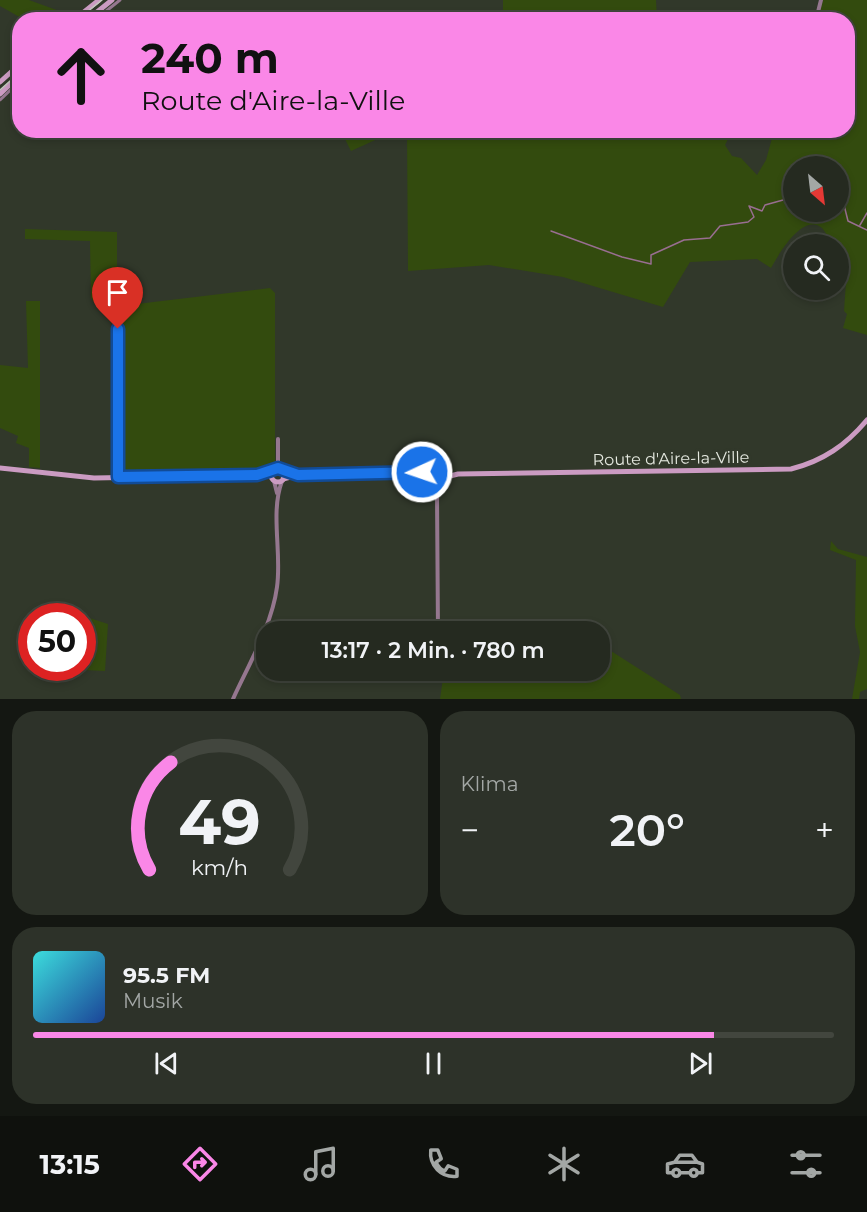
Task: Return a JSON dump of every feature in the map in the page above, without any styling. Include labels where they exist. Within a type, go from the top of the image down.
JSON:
[{"type":"main road","points":[[84,12],[99,0]]},
{"type":"main road","points":[[97,12],[112,0]]},
{"type":"main road","points":[[0,82],[12,71]]},
{"type":"main road","points":[[0,94],[12,83]]},
{"type":"main road","name":"Route d'Aire-la-Ville","points":[[432,479],[442,479],[458,474],[781,470],[807,465],[828,456],[846,443],[867,420]]},
{"type":"main road","points":[[0,468],[54,475],[118,477],[257,475],[278,470],[298,475],[415,474],[432,469],[432,479],[415,474]]},
{"type":"main road","name":"Route d'Aire-la-Ville","points":[[432,469],[442,469],[458,474]]},
{"type":"main road","points":[[442,469],[442,479]]},
{"type":"main road","points":[[278,470],[283,480]]},
{"type":"main road","points":[[273,480],[278,470]]},
{"type":"main road","points":[[257,475],[273,480],[283,480],[298,475]]},
{"type":"street","points":[[105,12],[120,0]]},
{"type":"street","points":[[0,100],[12,89]]},
{"type":"street","points":[[117,303],[118,477]]},
{"type":"street","points":[[278,439],[278,470]]},
{"type":"street","points":[[432,479],[437,495],[438,621]]},
{"type":"street","points":[[437,495],[442,479]]},
{"type":"street","points":[[233,699],[274,602],[279,572],[278,496],[273,480]]},
{"type":"street","points":[[278,496],[283,480]]},
{"type":"green space","points":[[0,0],[29,0],[62,12],[12,13],[0,6]]},
{"type":"green space","points":[[503,0],[656,0],[657,12],[503,12]]},
{"type":"green space","points":[[823,0],[867,0],[867,335],[843,328],[847,314],[844,311],[845,300],[849,300],[849,234],[826,234],[822,228],[814,225],[807,226],[796,234],[783,234],[783,249],[771,268],[757,259],[690,262],[663,307],[563,277],[489,265],[408,271],[407,138],[728,138],[725,145],[732,156],[741,158],[757,175],[766,160],[772,138],[855,138],[855,12],[820,12]]},
{"type":"green space","points":[[344,138],[380,138],[351,151]]},
{"type":"green space","points":[[25,229],[117,232],[117,302],[93,301],[91,298],[90,241],[25,239]]},
{"type":"green space","points":[[270,288],[275,293],[275,465],[267,471],[121,472],[120,306]]},
{"type":"green space","points":[[26,301],[40,301],[40,468],[29,467],[29,448],[16,443],[18,436],[0,428],[0,365],[28,368]]},
{"type":"green space","points":[[831,541],[838,549],[867,557],[867,689],[860,692],[859,699],[852,699],[860,652],[855,626],[856,560],[830,550]]},
{"type":"green space","points":[[96,620],[108,624],[105,671],[96,671]]},
{"type":"green space","points":[[610,650],[680,695],[681,699],[440,699],[443,681],[610,681]]},
{"type":"waterway","points":[[551,231],[622,257],[651,264],[651,255],[684,240],[710,238],[720,226],[748,222],[754,217],[749,206],[762,211],[765,205],[783,200]]},
{"type":"waterway","points":[[860,225],[867,213]]},
{"type":"waterway","points":[[849,221],[867,230]]},
{"type":"tram line","points":[[87,12],[102,0]]},
{"type":"tram line","points":[[0,90],[12,79]]},
{"type":"route","points":[[118,329],[118,477],[257,475],[278,468],[298,475],[415,474],[422,472]]}]
